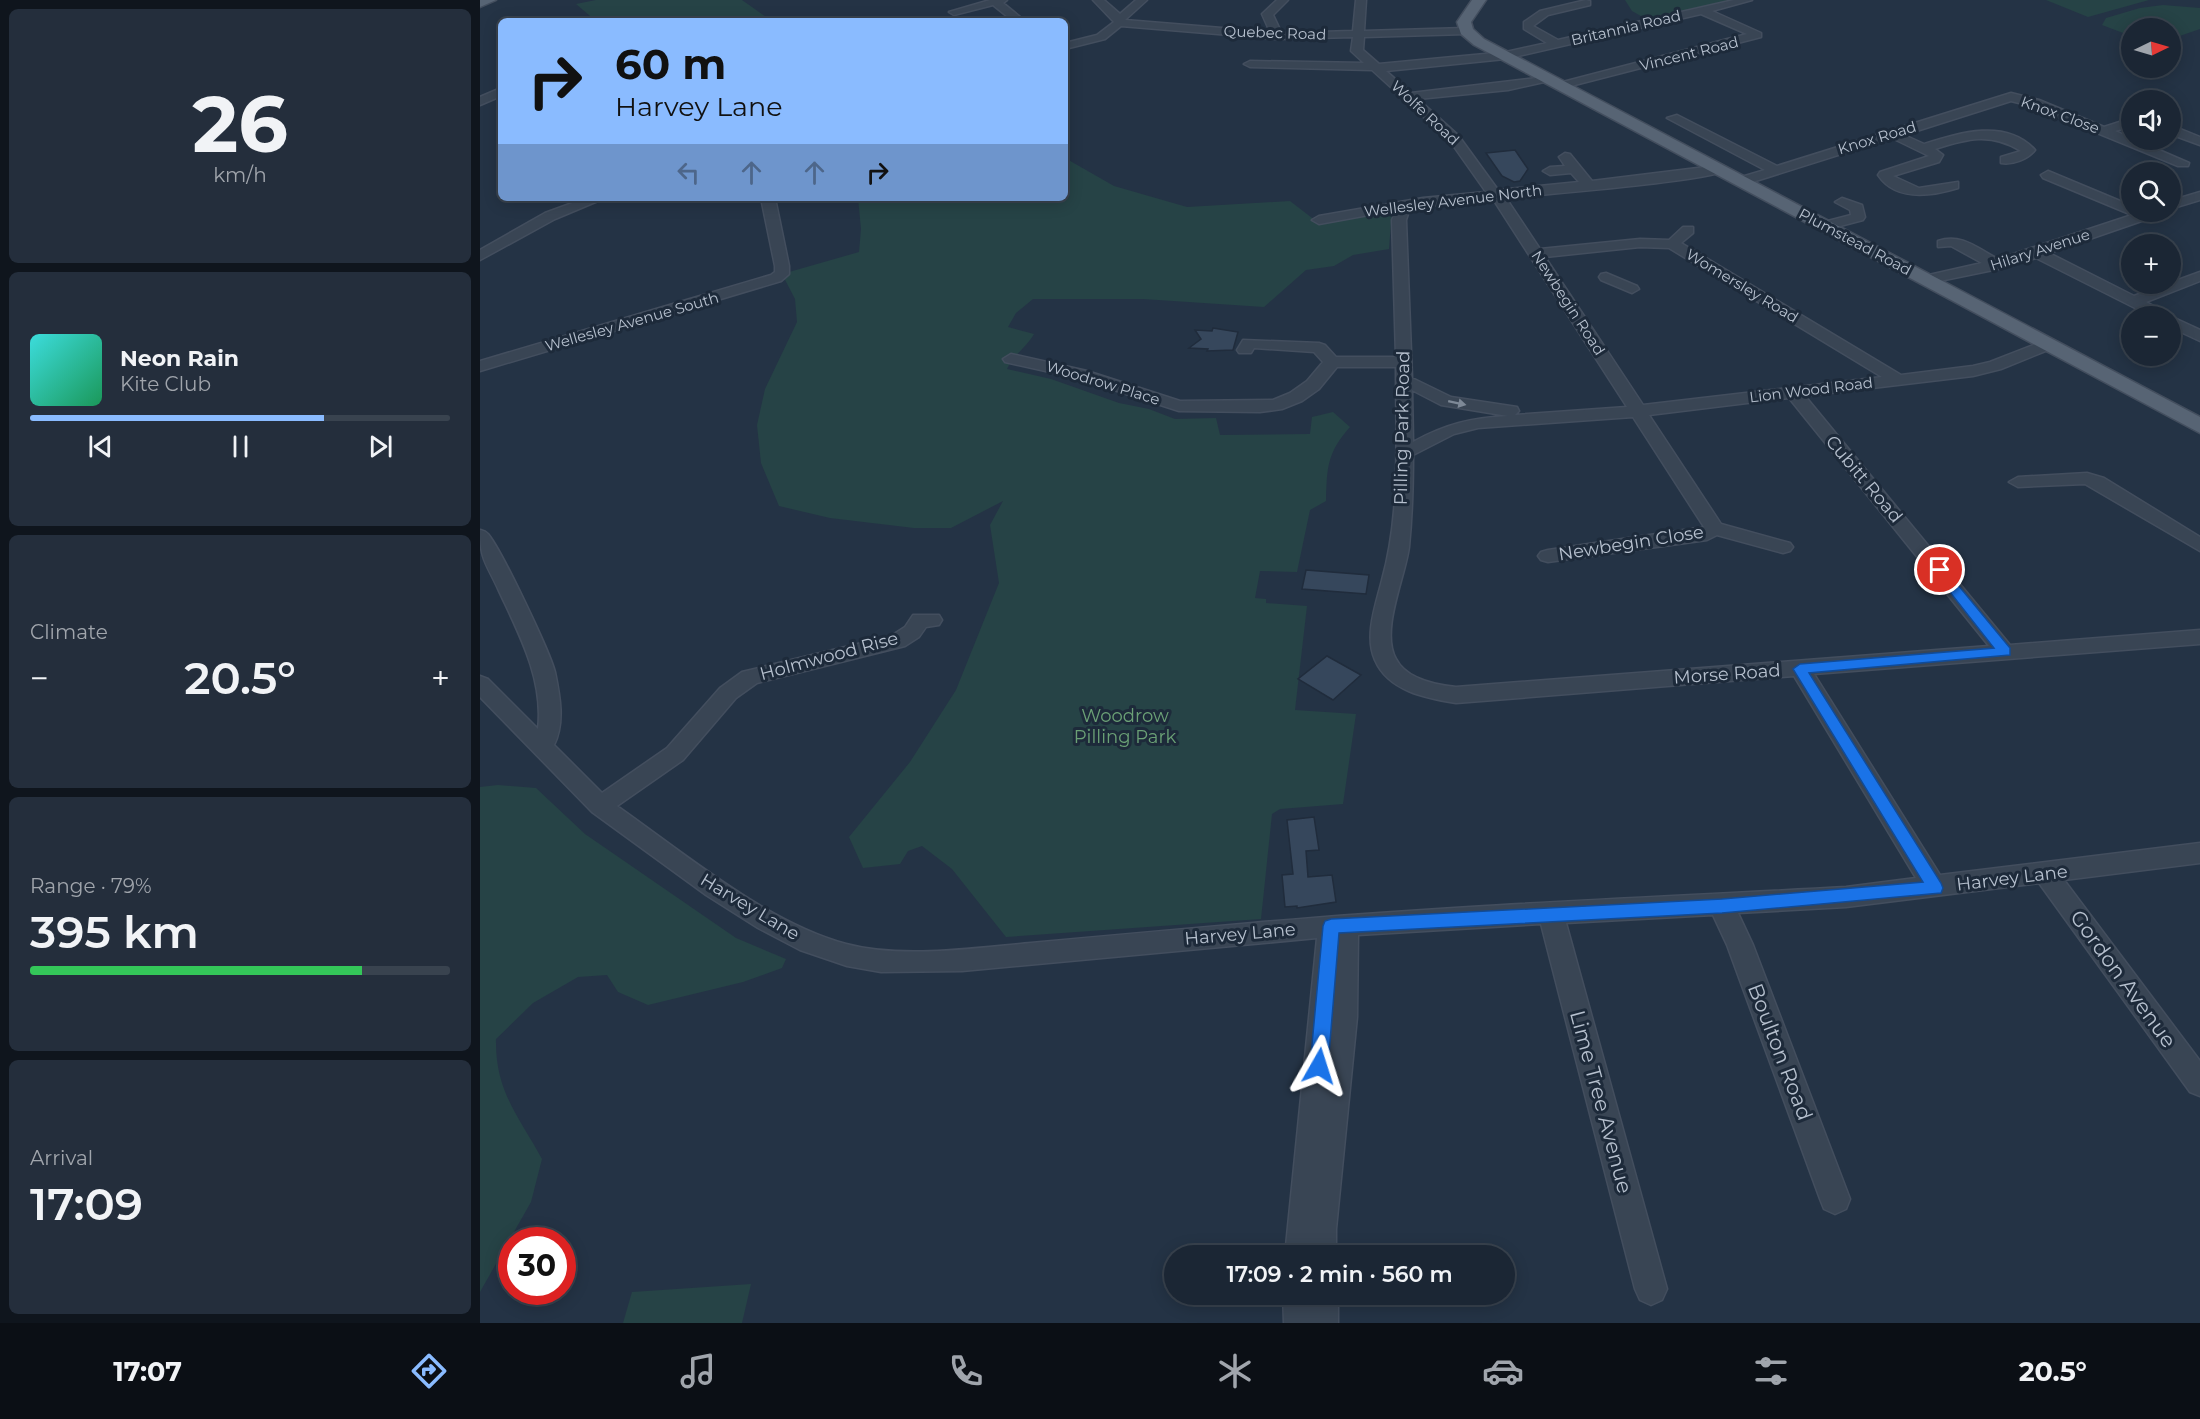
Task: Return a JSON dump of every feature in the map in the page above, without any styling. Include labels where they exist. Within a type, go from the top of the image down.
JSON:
[{"type":"main road","points":[[480,3],[489,0]]},
{"type":"main road","points":[[1466,31],[1464,22],[1479,0]]},
{"type":"main road","name":"Plumstead Road","points":[[1466,31],[1506,57],[1722,169],[2200,426]]},
{"type":"street","points":[[1098,0],[1120,21]]},
{"type":"street","points":[[1068,45],[1101,37],[1142,0]]},
{"type":"street","points":[[1277,36],[1266,14],[1283,0]]},
{"type":"street","points":[[1357,34],[1361,0]]},
{"type":"street","name":"Britannia Road","points":[[1250,64],[1376,68],[1506,57],[1747,0]]},
{"type":"street","points":[[954,12],[998,1],[1017,18]]},
{"type":"street","points":[[1556,44],[1528,27],[1528,24],[1544,13],[1586,3]]},
{"type":"street","name":"Vincent Road","points":[[1563,85],[1757,35],[1702,11]]},
{"type":"street","name":"Quebec Road","points":[[1120,21],[1277,36],[1466,31]]},
{"type":"street","name":"Wolfe Road","points":[[1357,34],[1357,51],[1454,138],[1496,195]]},
{"type":"street","points":[[1408,97],[1508,86],[1549,78]]},
{"type":"street","points":[[480,101],[498,93]]},
{"type":"street","name":"Knox Road","points":[[1743,181],[2011,97]]},
{"type":"street","name":"Knox Close","points":[[2011,97],[2035,103],[2102,134],[2184,163]]},
{"type":"street","points":[[1680,120],[1724,141],[1775,170]]},
{"type":"street","points":[[2102,134],[2121,126]]},
{"type":"street","points":[[1925,148],[1975,132],[1988,131],[2029,150],[2028,153],[2013,160]]},
{"type":"street","points":[[2181,133],[2200,141]]},
{"type":"street","points":[[1893,134],[1925,148],[1936,157],[1889,173],[1885,175],[1887,178],[1917,193],[1952,187]]},
{"type":"street","points":[[1565,157],[1588,185]]},
{"type":"street","name":"Wellesley Avenue North","points":[[1550,171],[1575,169]]},
{"type":"street","name":"Wellesley Avenue North","points":[[1319,220],[1384,206],[1404,207],[1423,202],[1707,174],[1722,169]]},
{"type":"street","points":[[2048,175],[2121,204]]},
{"type":"street","name":"Newbegin Road","points":[[1496,195],[1639,411]]},
{"type":"street","points":[[2181,202],[2196,197]]},
{"type":"street","points":[[483,249],[550,216],[590,201]]},
{"type":"street","name":"Wellesley Avenue South","points":[[480,366],[729,293],[782,274],[769,201]]},
{"type":"street","points":[[1825,226],[1858,217],[1860,211],[1850,203]]},
{"type":"street","name":"Pilling Park Road","points":[[1381,648],[1384,620],[1399,550],[1406,452],[1399,220],[1404,207]]},
{"type":"street","name":"Hilary Avenue","points":[[1925,280],[1998,265],[2037,253],[2121,220]]},
{"type":"street","points":[[1672,244],[1688,230]]},
{"type":"street","points":[[1968,236],[1947,242],[1998,265]]},
{"type":"street","name":"Womersley Road","points":[[1537,254],[1640,243],[1672,244],[1898,380]]},
{"type":"street","points":[[2037,253],[2141,306]]},
{"type":"street","points":[[2133,302],[2200,276]]},
{"type":"street","points":[[1606,277],[1632,289]]},
{"type":"street","points":[[2181,326],[2200,336]]},
{"type":"street","points":[[1245,350],[1249,343],[1319,348],[1332,362],[1404,362]]},
{"type":"street","name":"Lion Wood Road","points":[[1406,452],[1448,430],[1478,423],[1572,414],[1639,411],[1984,369],[2047,345]]},
{"type":"street","name":"Woodrow Place","points":[[1025,356],[1179,406],[1276,405],[1296,397],[1313,385],[1332,362]]},
{"type":"street","name":"Lion Wood Road","points":[[1404,382],[1410,382],[1447,401],[1474,407],[1572,414]]},
{"type":"street","name":"Cubitt Road","points":[[1792,391],[2005,652]]},
{"type":"street","name":"Newbegin Close","points":[[1639,411],[1714,528],[1783,547]]},
{"type":"street","points":[[2018,482],[2087,478],[2098,482],[2200,545]]},
{"type":"street","name":"Newbegin Close","points":[[1548,556],[1707,534],[1714,528]]},
{"type":"street","points":[[480,536],[508,589],[544,670],[550,717],[548,734],[542,746]]},
{"type":"street","name":"Holmwood Rise","points":[[600,806],[675,754],[728,693],[750,677],[898,641],[912,632],[919,620]]},
{"type":"street","name":"Morse Road","points":[[1381,648],[1385,661],[1395,672],[1413,684],[1435,692],[1456,695],[2200,636]]},
{"type":"street","points":[[1800,669],[1935,888]]},
{"type":"street","name":"Harvey Lane","points":[[480,684],[521,723],[600,806],[715,888],[767,921],[809,942],[847,955],[881,961],[962,960],[1338,926],[1722,906],[1935,888],[2200,853]]},
{"type":"street","points":[[521,723],[546,698]]},
{"type":"street","name":"Gordon Avenue","points":[[2046,874],[2200,1083]]},
{"type":"street","name":"Boulton Road","points":[[1722,906],[1740,945],[1835,1198]]},
{"type":"street","name":"Lime Tree Avenue","points":[[1551,915],[1651,1289]]},
{"type":"street","points":[[1301,1245],[1338,926]]},
{"type":"street","points":[[1321,1245],[1344,1017],[1338,926]]},
{"type":"street","points":[[1299,1305],[1300,1323]]},
{"type":"street","points":[[1322,1305],[1322,1323]]},
{"type":"green space","points":[[596,0],[742,0],[768,18],[592,18],[576,4]]},
{"type":"green space","points":[[1625,0],[1732,0],[1648,20],[1632,11]]},
{"type":"green space","points":[[2046,0],[2149,0],[2088,17]]},
{"type":"green space","points":[[2163,5],[2200,8],[2200,29],[2181,36],[2181,18],[2121,18],[2121,32],[2102,25],[2106,18],[2140,8]]},
{"type":"green space","name":"Woodrow Pilling Park","points":[[1068,160],[1114,186],[1187,207],[1290,201],[1316,221],[1392,210],[1389,249],[1353,255],[1334,266],[1306,270],[1264,307],[1143,299],[1033,299],[1016,313],[1008,327],[1034,334],[1007,369],[1051,379],[1119,403],[1149,409],[1175,419],[1216,418],[1220,435],[1310,434],[1312,417],[1333,412],[1350,427],[1342,436],[1330,461],[1326,501],[1310,510],[1297,572],[1260,571],[1255,598],[1266,599],[1266,603],[1307,606],[1295,710],[1356,714],[1343,804],[1280,809],[1272,814],[1261,919],[1006,937],[952,869],[922,846],[908,851],[900,864],[863,868],[849,837],[910,762],[956,690],[999,583],[990,525],[1003,501],[951,528],[914,528],[830,518],[779,506],[761,463],[757,425],[765,389],[797,322],[795,299],[782,274],[859,252],[861,229],[858,201],[1068,201]]},
{"type":"green space","points":[[498,785],[536,788],[585,834],[736,938],[786,959],[782,968],[743,982],[648,1005],[618,992],[607,975],[578,977],[533,1003],[496,1039],[499,1074],[504,1088],[542,1159],[531,1202],[517,1227],[498,1227],[498,1260],[480,1292],[480,787]]},
{"type":"green space","points":[[751,1284],[742,1323],[623,1323],[632,1292]]},
{"type":"building","points":[[1515,150],[1528,169],[1520,181],[1514,182],[1502,176],[1486,153]]},
{"type":"building","points":[[1213,328],[1238,332],[1233,350],[1207,351],[1208,349],[1189,348],[1201,339],[1195,330],[1212,331]]},
{"type":"building","points":[[1306,570],[1369,575],[1366,594],[1302,589]]},
{"type":"building","points":[[1327,656],[1361,675],[1333,700],[1298,679]]},
{"type":"building","points":[[1314,817],[1319,850],[1306,851],[1308,877],[1332,875],[1336,902],[1297,908],[1297,906],[1285,907],[1282,875],[1293,874],[1287,820]]},
{"type":"route","points":[[1319,1066],[1331,926],[1722,906],[1935,888],[1800,669],[2005,652],[1940,570]]}]
